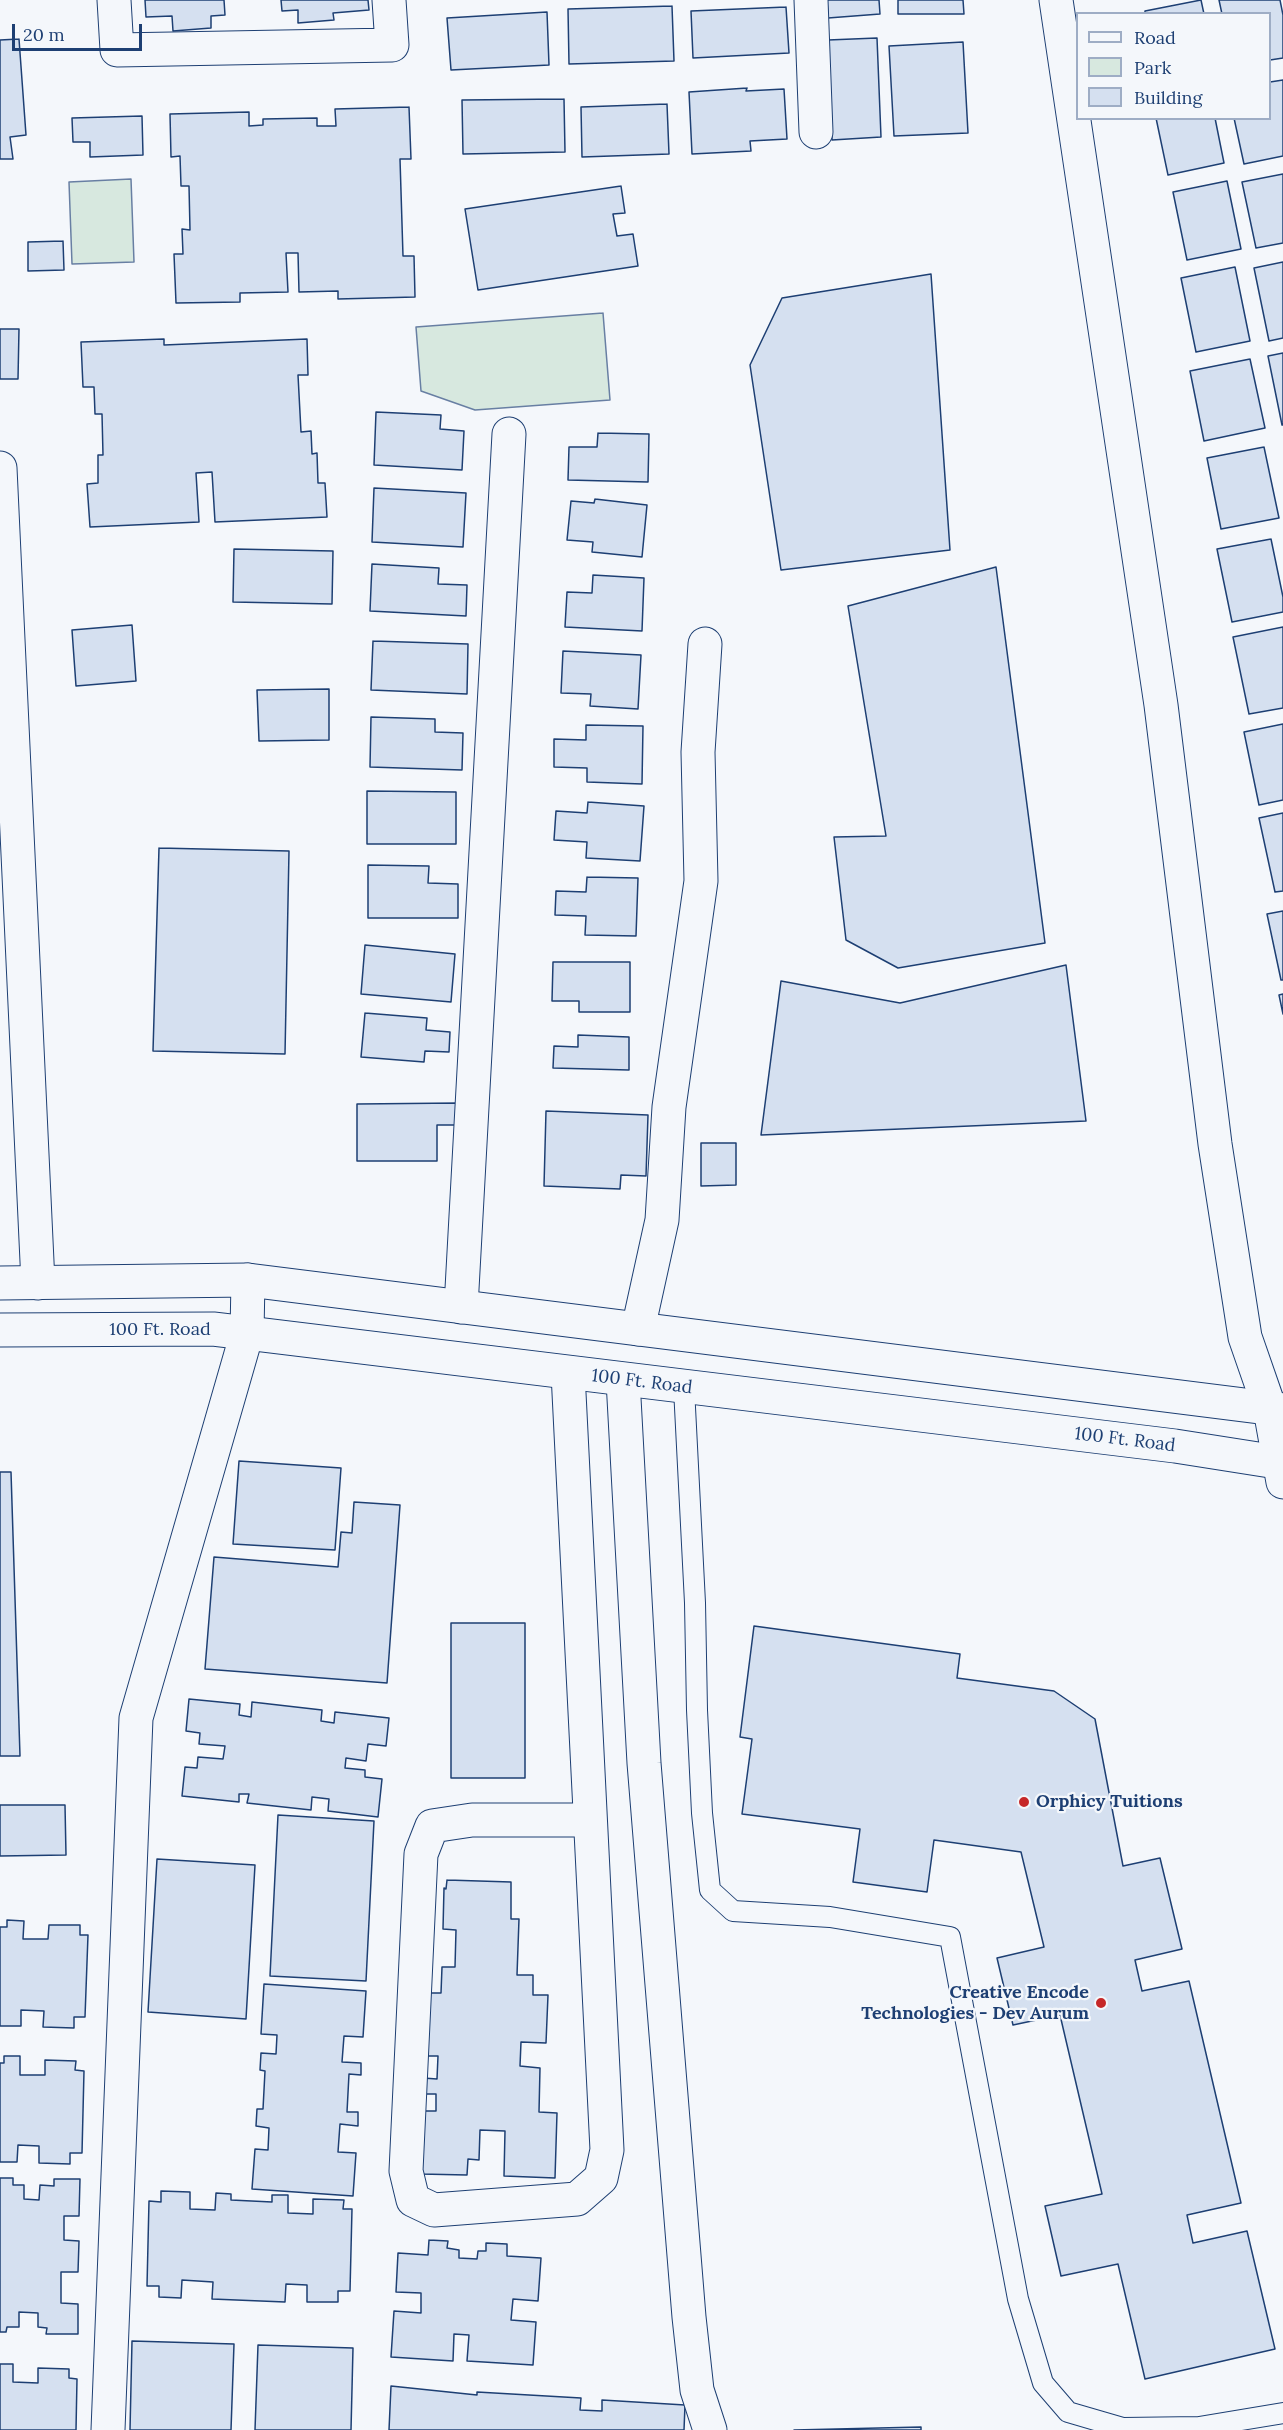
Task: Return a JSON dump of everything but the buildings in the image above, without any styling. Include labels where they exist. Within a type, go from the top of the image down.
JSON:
[{"type":"street","points":[[114,0],[117,50],[392,45],[389,0]]},
{"type":"street","points":[[811,0],[816,132]]},
{"type":"street","points":[[1056,0],[1161,705],[1217,1155],[1245,1337],[1277,1410],[1281,1469]]},
{"type":"street","points":[[461,1307],[509,434]]},
{"type":"street","points":[[0,468],[38,1283]]},
{"type":"street","points":[[638,1329],[662,1220],[669,1107],[701,881],[698,752],[705,644]]},
{"type":"street","points":[[0,1283],[248,1280],[1277,1410]]},
{"type":"street","points":[[108,2430],[136,1718],[247,1333],[248,1280]]},
{"type":"street","name":"100 Ft. Road","points":[[0,1330],[213,1329],[1175,1446],[1281,1469]]},
{"type":"street","points":[[568,1373],[607,2150],[601,2178],[577,2199],[434,2210],[413,2200],[406,2171],[421,1854],[432,1826],[472,1820],[590,1820]]},
{"type":"street","points":[[623,1380],[644,1763],[689,2317],[698,2390],[710,2430]]},
{"type":"lane","points":[[684,1388],[695,1603],[702,1814],[710,1890],[734,1911],[830,1917],[950,1937],[1018,2299],[1043,2383],[1068,2412],[1123,2428],[1199,2427],[1283,2413]]},
{"type":"green space","points":[[131,179],[134,262],[72,264],[69,182]]},
{"type":"green space","points":[[603,313],[610,400],[475,410],[421,391],[416,327]]},
{"type":"place","name":"Orphicy Tuitions","points":[[1024,1802]]},
{"type":"place","name":"Creative Encode Technologies - Dev Aurum","points":[[1101,2003]]}]
